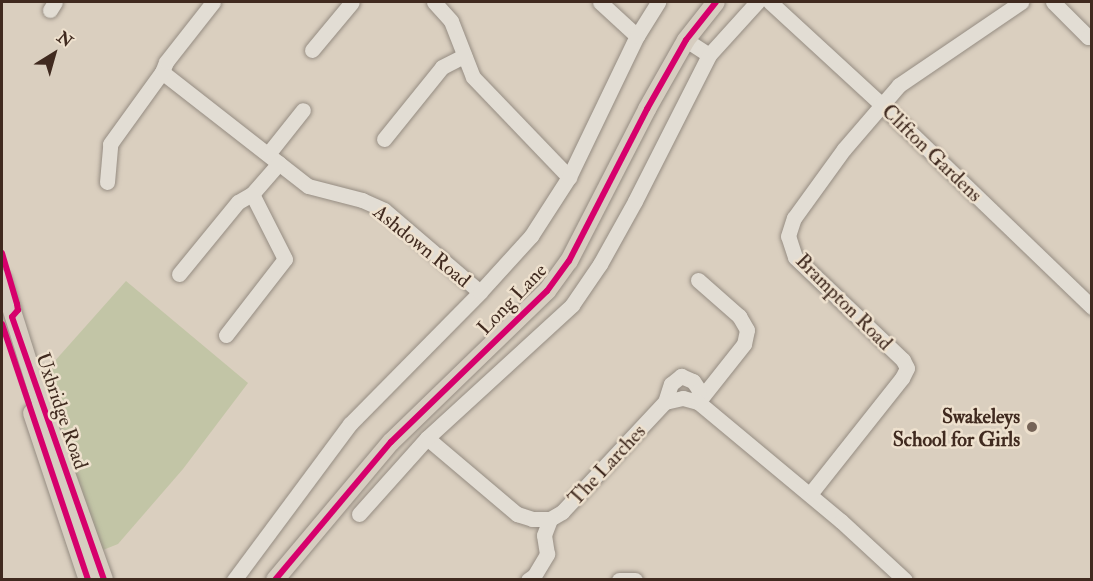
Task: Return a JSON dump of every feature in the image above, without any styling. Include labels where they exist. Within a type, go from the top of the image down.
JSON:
[{"type":"main road","name":"Long Lane","points":[[275,579],[391,442],[548,291],[569,261],[647,109],[686,40],[716,2]]},
{"type":"main road","name":"Uxbridge Road","points":[[2,279],[41,402],[104,579]]},
{"type":"main road","name":"Uxbridge Road","points":[[2,324],[88,579]]},
{"type":"street","points":[[107,182],[110,144],[162,72],[166,62],[213,2]]},
{"type":"street","points":[[312,50],[352,2]]},
{"type":"street","points":[[434,2],[451,21],[472,77],[569,177]]},
{"type":"street","points":[[600,2],[637,36]]},
{"type":"street","name":"Long Lane","points":[[234,579],[350,424],[480,292],[531,236],[569,177],[637,36],[658,2]]},
{"type":"street","points":[[359,514],[427,438],[572,305],[600,264],[635,201],[709,55],[757,2]]},
{"type":"street","name":"Clifton Gardens","points":[[770,2],[881,104],[1092,308]]},
{"type":"street","points":[[881,104],[899,85],[1021,2]]},
{"type":"street","points":[[1053,2],[1090,37]]},
{"type":"street","points":[[686,40],[709,55]]},
{"type":"street","points":[[384,139],[442,67],[464,56]]},
{"type":"street","name":"Ashdown Road","points":[[162,72],[308,186],[362,200],[384,210],[480,292]]},
{"type":"street","name":"Brampton Road","points":[[810,494],[902,378],[907,368],[903,360],[795,257],[788,236],[794,218],[881,104]]},
{"type":"street","points":[[179,274],[238,202],[252,194],[303,110]]},
{"type":"street","points":[[226,335],[285,259],[252,194]]},
{"type":"street","points":[[665,402],[683,398],[698,402],[744,344],[747,330],[739,316],[698,280]]},
{"type":"street","name":"The Larches","points":[[427,438],[517,514],[532,519],[550,519],[562,512],[665,402],[672,384],[681,376],[693,381],[699,390],[698,402],[810,494],[905,579]]},
{"type":"street","points":[[528,579],[534,576],[547,554],[544,535],[550,519]]},
{"type":"street","points":[[619,579],[635,579]]},
{"type":"green space","points":[[126,281],[248,383],[183,469],[118,544],[98,552],[45,372]]},
{"type":"cycle path","points":[[275,580],[391,442],[547,291],[569,261],[647,109],[686,40],[716,2]]},
{"type":"cycle path","points":[[2,253],[18,310],[12,317],[104,580]]},
{"type":"cycle path","points":[[2,324],[88,580]]},
{"type":"place","name":"Swakeleys School for Girls","points":[[1032,427]]}]
